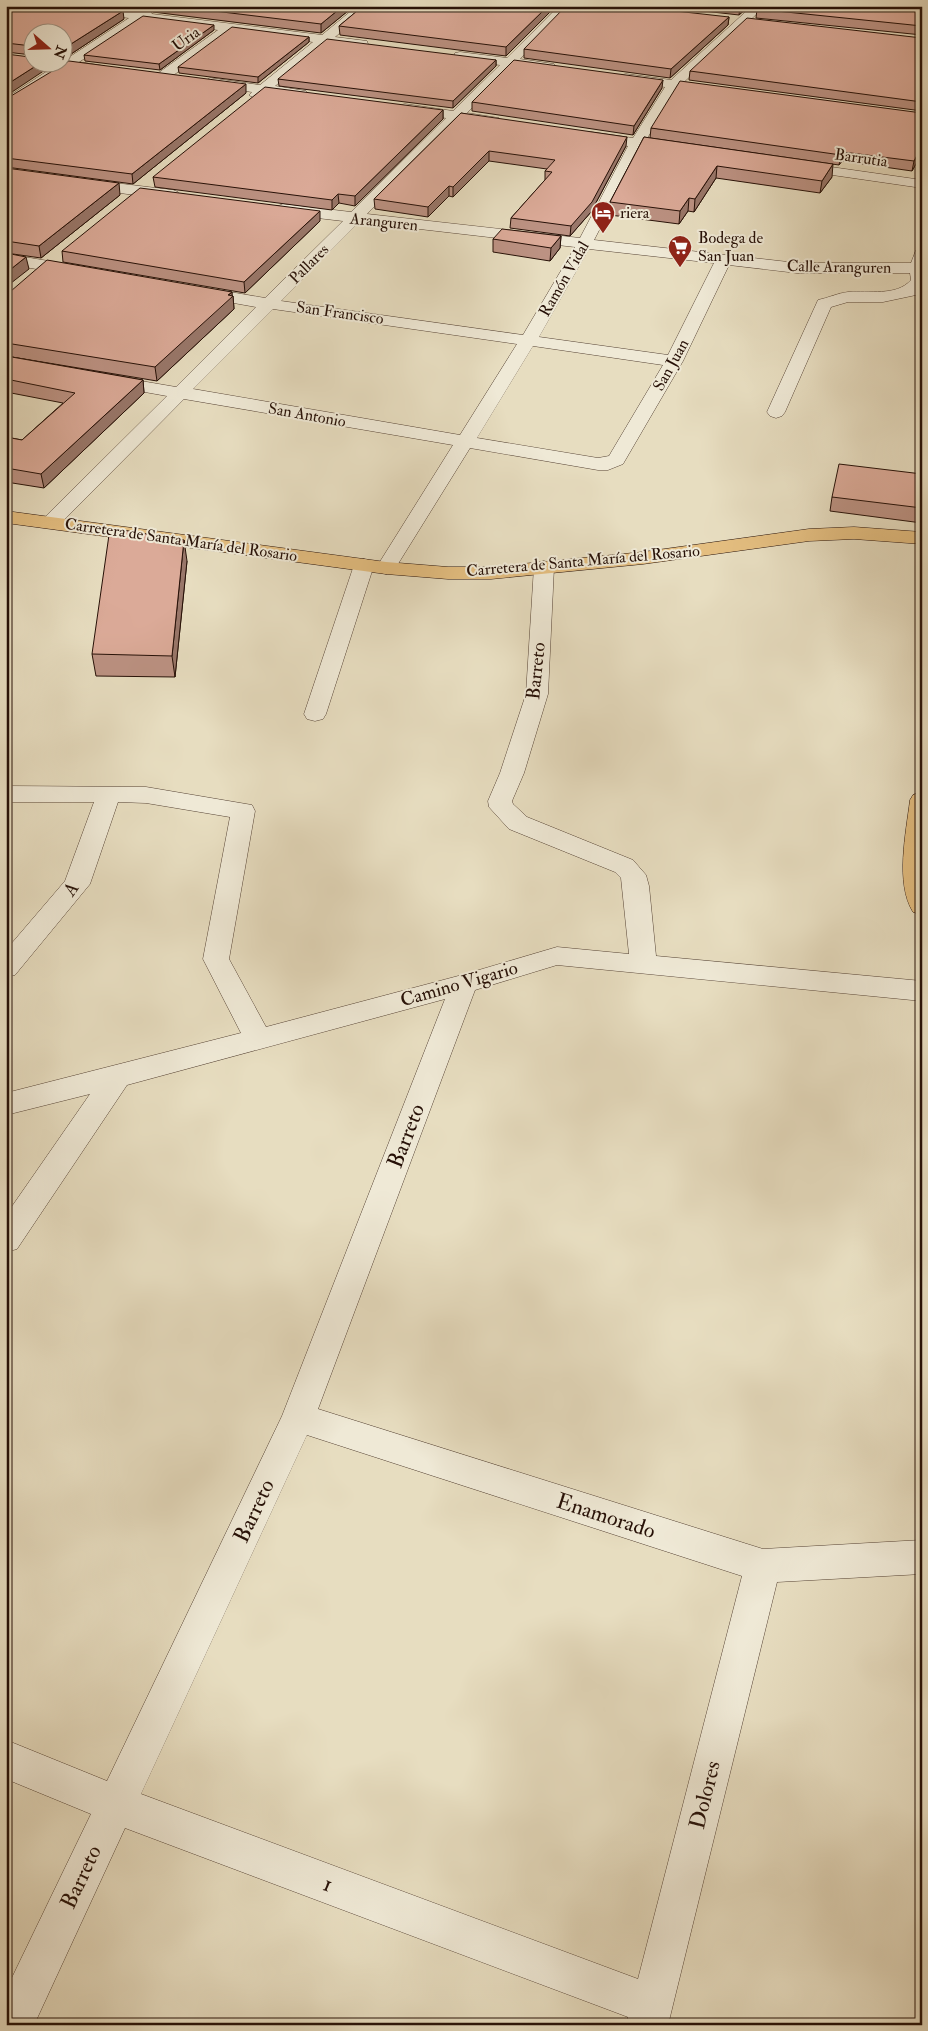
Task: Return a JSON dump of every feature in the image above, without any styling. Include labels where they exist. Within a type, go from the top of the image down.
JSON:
[{"type":"main road","name":"Carretera de Santa María del Rosario","points":[[6,517],[386,568],[448,573],[491,573],[643,558],[809,534],[863,533],[922,538]]},
{"type":"main road","points":[[922,800],[915,871],[922,906]]},
{"type":"street","points":[[60,6],[374,45]]},
{"type":"street","points":[[72,62],[155,6]]},
{"type":"street","points":[[242,107],[365,6]]},
{"type":"street","name":"Pallares","points":[[51,522],[566,6]]},
{"type":"street","name":"Ramón Vidal","points":[[386,568],[529,340],[585,243],[636,143],[672,85],[759,6]]},
{"type":"street","points":[[722,19],[760,24]]},
{"type":"street","name":"Uria","points":[[180,79],[157,76],[230,27]]},
{"type":"street","points":[[452,55],[558,69]]},
{"type":"street","points":[[72,66],[115,71]]},
{"type":"street","points":[[6,104],[57,72]]},
{"type":"street","points":[[615,77],[730,92]]},
{"type":"street","points":[[199,81],[312,96]]},
{"type":"street","points":[[390,106],[504,123]]},
{"type":"street","points":[[580,134],[696,152]]},
{"type":"street","name":"Barrutia","points":[[784,164],[922,184]]},
{"type":"street","points":[[6,174],[188,197]]},
{"type":"street","points":[[124,203],[154,178]]},
{"type":"street","name":"Aranguren","points":[[266,207],[354,219],[762,264]]},
{"type":"street","points":[[33,276],[62,253]]},
{"type":"street","points":[[6,259],[95,274]]},
{"type":"street","name":"San Juan","points":[[608,464],[616,460],[674,361],[724,259]]},
{"type":"street","points":[[776,412],[824,304],[847,297],[883,297],[910,291],[918,280],[920,263]]},
{"type":"street","name":"Calle Aranguren","points":[[762,264],[796,268],[920,263]]},
{"type":"street","name":"San Francisco","points":[[182,289],[270,304],[674,361]]},
{"type":"street","name":"San Antonio","points":[[93,378],[466,443],[608,464]]},
{"type":"street","points":[[315,714],[364,565]]},
{"type":"street","name":"Barreto","points":[[544,567],[537,694],[512,773],[500,801],[501,807],[507,815],[518,823],[624,866],[633,875],[636,886],[643,964]]},
{"type":"street","points":[[6,794],[146,795],[243,811],[216,959],[258,1039]]},
{"type":"street","name":"A","points":[[6,968],[77,884],[109,794]]},
{"type":"street","name":"Camino Vigario","points":[[6,1104],[117,1077],[464,984],[557,956],[922,991]]},
{"type":"street","name":"Barreto","points":[[12,2025],[298,1417],[464,984]]},
{"type":"street","points":[[6,1240],[117,1077]]},
{"type":"street","name":"Enamorado","points":[[298,1417],[763,1566],[922,1558]]},
{"type":"street","name":"Dolores","points":[[649,2015],[763,1566]]},
{"type":"street","name":"1","points":[[6,1759],[649,2015]]},
{"type":"building","points":[[6,6],[84,6],[123,11],[72,43],[72,22],[22,22],[22,45],[6,43]]},
{"type":"building","points":[[173,6],[343,6],[321,24]]},
{"type":"building","points":[[363,6],[548,6],[506,47],[339,26]]},
{"type":"building","points":[[566,6],[631,6],[729,17],[671,69],[524,49]]},
{"type":"building","points":[[760,6],[922,6],[922,26],[757,9]]},
{"type":"building","points":[[143,16],[214,25],[159,64],[84,55]]},
{"type":"building","points":[[747,18],[922,38],[922,102],[690,71]]},
{"type":"building","points":[[232,27],[309,37],[258,77],[178,67]]},
{"type":"building","points":[[327,39],[496,60],[453,101],[278,79]]},
{"type":"building","points":[[6,54],[22,56],[22,72],[26,72],[6,85]]},
{"type":"building","points":[[514,60],[663,80],[634,126],[472,102]]},
{"type":"building","points":[[72,61],[246,84],[132,174],[6,158],[6,99],[51,72],[72,72]]},
{"type":"building","points":[[680,81],[922,113],[922,146],[914,161],[843,152],[841,155],[651,128]]},
{"type":"building","points":[[265,87],[443,110],[355,196],[338,194],[332,200],[153,177]]},
{"type":"building","points":[[461,113],[627,137],[592,202],[571,226],[511,218],[552,172],[545,171],[555,160],[489,151],[453,187],[449,186],[428,207],[374,199]]},
{"type":"building","points":[[644,137],[833,164],[822,181],[717,166],[695,199],[689,198],[680,211],[610,202]]},
{"type":"building","points":[[6,168],[119,183],[39,246],[6,241]]},
{"type":"building","points":[[140,188],[320,211],[244,282],[62,251]]},
{"type":"building","points":[[502,229],[561,236],[551,248],[493,239]]},
{"type":"building","points":[[6,253],[26,257],[6,273]]},
{"type":"building","points":[[47,260],[232,292],[228,295],[233,296],[155,367],[6,343],[6,291],[11,291]]},
{"type":"building","points":[[6,356],[143,380],[41,474],[6,468],[6,437],[22,440],[75,393],[6,379]]},
{"type":"building","points":[[839,464],[922,474],[922,508],[832,497]]},
{"type":"building","points":[[110,528],[184,540],[172,656],[92,654]]},
{"type":"place","name":"riera","points":[[603,234]]},
{"type":"place","name":"Bodega de San Juan","points":[[680,268]]}]
